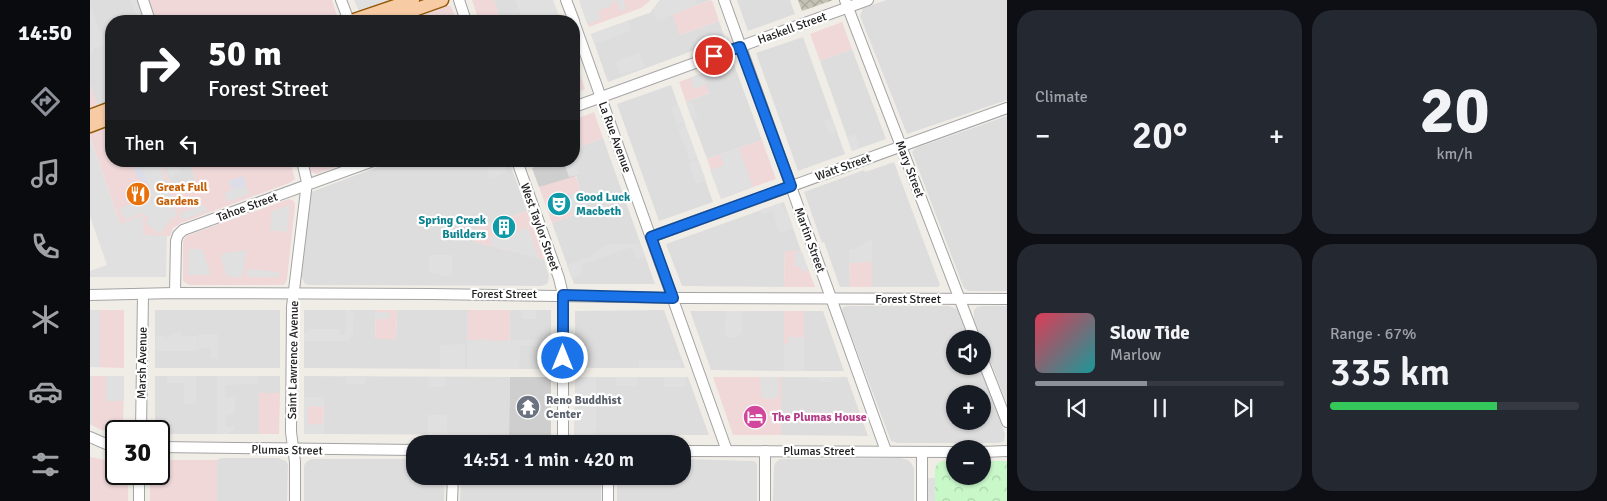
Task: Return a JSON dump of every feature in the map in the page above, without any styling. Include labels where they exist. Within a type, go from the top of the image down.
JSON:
[{"type":"main road","points":[[368,15],[413,0]]},
{"type":"main road","points":[[400,15],[442,0]]},
{"type":"main road","points":[[90,116],[105,110]]},
{"type":"main road","points":[[90,126],[105,120]]},
{"type":"street","points":[[143,0],[148,15]]},
{"type":"street","points":[[341,0],[347,15]]},
{"type":"street","points":[[459,0],[464,15]]},
{"type":"street","name":"La Rue Avenue","points":[[566,0],[572,15]]},
{"type":"street","name":"Martin Street","points":[[724,0],[886,451]]},
{"type":"street","name":"Haskell Street","points":[[580,105],[740,47],[847,4],[868,0]]},
{"type":"street","name":"Mary Street","points":[[847,4],[972,330]]},
{"type":"street","name":"La Rue Avenue","points":[[580,38],[727,451]]},
{"type":"street","name":"Watt Street","points":[[651,237],[1007,108]]},
{"type":"street","name":"Saint Lawrence Avenue","points":[[295,501],[294,450],[291,429],[292,307],[307,185],[304,167]]},
{"type":"street","name":"Tahoe Street","points":[[175,293],[176,241],[179,233],[185,229],[356,167]]},
{"type":"street","name":"West Taylor Street","points":[[519,167],[559,278],[563,295],[563,435]]},
{"type":"street","name":"Forest Street","points":[[90,295],[175,293],[1007,299]]},
{"type":"street","name":"Marsh Avenue","points":[[141,420],[143,294]]},
{"type":"street","points":[[989,375],[1007,422]]},
{"type":"street","points":[[91,440],[105,444]]},
{"type":"street","name":"Plumas Street","points":[[170,448],[406,450]]},
{"type":"street","name":"Plumas Street","points":[[691,451],[946,452]]},
{"type":"street","points":[[765,451],[765,501]]},
{"type":"street","points":[[922,452],[922,501]]},
{"type":"street","points":[[991,452],[1007,452]]},
{"type":"street","points":[[139,485],[139,501]]},
{"type":"street","points":[[452,501],[453,485]]},
{"type":"street","points":[[608,485],[608,501]]},
{"type":"shaded area","points":[[90,0],[131,0],[137,15],[105,15],[105,105],[98,107],[90,84]]},
{"type":"shaded area","points":[[131,0],[143,0],[148,15],[137,15]]},
{"type":"shaded area","points":[[147,0],[332,0],[337,15],[153,15]]},
{"type":"shaded area","points":[[354,0],[390,0],[359,11]]},
{"type":"shaded area","points":[[472,0],[494,0],[499,15],[477,15]]},
{"type":"shaded area","points":[[494,0],[516,0],[522,15],[499,15]]},
{"type":"shaded area","points":[[516,0],[553,0],[559,15],[522,15]]},
{"type":"shaded area","points":[[579,0],[651,0],[641,8],[589,27]]},
{"type":"shaded area","points":[[579,0],[623,0],[627,9],[620,11],[617,1],[610,3],[611,6],[598,11],[601,19],[587,24]]},
{"type":"shaded area","points":[[660,0],[711,0],[673,14],[680,35],[719,21],[725,39],[608,82],[591,34],[650,13]]},
{"type":"shaded area","points":[[660,0],[696,0],[697,5],[657,21],[653,9]]},
{"type":"shaded area","points":[[712,0],[719,21],[680,35],[672,14]]},
{"type":"shaded area","points":[[737,0],[790,0],[795,14],[748,31]]},
{"type":"shaded area","points":[[798,0],[833,0],[802,11]]},
{"type":"shaded area","points":[[887,0],[1007,0],[1007,100],[907,134],[860,16],[863,8]]},
{"type":"shaded area","points":[[90,4],[105,45],[94,49],[90,57]]},
{"type":"shaded area","points":[[445,5],[451,6],[455,15],[418,15]]},
{"type":"shaded area","points":[[628,21],[631,31],[595,44],[591,34]]},
{"type":"shaded area","points":[[842,22],[852,49],[820,61],[810,34]]},
{"type":"shaded area","points":[[803,37],[845,154],[798,171],[756,53]]},
{"type":"shaded area","points":[[852,49],[886,139],[852,151],[820,61]]},
{"type":"shaded area","points":[[640,53],[645,67],[620,75],[615,61]]},
{"type":"shaded area","points":[[733,62],[762,140],[707,159],[686,102],[709,93],[702,73]]},
{"type":"shaded area","points":[[702,73],[709,93],[686,102],[679,82]]},
{"type":"shaded area","points":[[702,73],[706,85],[694,89],[690,78]]},
{"type":"shaded area","points":[[580,74],[585,89],[580,91]]},
{"type":"shaded area","points":[[90,84],[98,107],[90,110]]},
{"type":"shaded area","points":[[671,85],[713,202],[659,221],[617,104]]},
{"type":"shaded area","points":[[692,101],[698,117],[692,120],[686,103]]},
{"type":"shaded area","points":[[678,105],[685,122],[677,125],[671,108]]},
{"type":"shaded area","points":[[594,112],[603,138],[580,147],[580,118]]},
{"type":"shaded area","points":[[1007,116],[1007,291],[969,291],[963,286],[912,152],[916,148]]},
{"type":"shaded area","points":[[832,118],[836,131],[829,134],[824,121]]},
{"type":"shaded area","points":[[685,125],[697,157],[689,160],[678,128]]},
{"type":"shaded area","points":[[105,128],[105,167],[164,167],[172,188],[195,180],[191,167],[292,167],[295,179],[289,183],[181,223],[173,228],[170,236],[143,236],[120,224],[90,134]]},
{"type":"shaded area","points":[[855,134],[860,148],[852,151],[847,137]]},
{"type":"shaded area","points":[[90,137],[120,224],[143,215],[143,235],[167,236],[166,277],[90,277],[90,271],[107,265],[90,216]]},
{"type":"shaded area","points":[[603,138],[655,284],[574,284],[552,223],[587,210],[576,176],[579,174],[576,167],[580,167],[580,147]]},
{"type":"shaded area","points":[[762,140],[776,179],[721,199],[707,159]]},
{"type":"shaded area","points":[[739,148],[753,187],[721,199],[710,170],[724,165],[720,155]]},
{"type":"shaded area","points":[[698,159],[706,181],[696,184],[689,163]]},
{"type":"shaded area","points":[[894,162],[940,285],[938,287],[872,287],[872,239],[856,249],[849,249],[850,287],[840,287],[804,192],[864,170],[865,172]]},
{"type":"shaded area","points":[[134,167],[142,167],[148,184],[137,178]]},
{"type":"shaded area","points":[[142,167],[161,167],[177,216],[172,218],[160,234],[145,223],[149,218],[143,213],[124,220],[120,208],[152,197]]},
{"type":"shaded area","points":[[164,167],[191,167],[196,180],[172,188]]},
{"type":"shaded area","points":[[167,167],[180,167],[182,173],[170,177]]},
{"type":"shaded area","points":[[309,167],[335,167],[317,174],[311,172]]},
{"type":"shaded area","points":[[378,167],[511,167],[527,211],[471,231],[474,242],[544,259],[549,276],[548,283],[542,286],[305,284],[301,276],[311,192]]},
{"type":"shaded area","points":[[486,167],[505,167],[506,173],[490,178]]},
{"type":"shaded area","points":[[565,167],[576,167],[579,175],[569,177]]},
{"type":"shaded area","points":[[576,167],[579,175],[539,187],[532,168]]},
{"type":"shaded area","points":[[575,175],[588,210],[552,223],[539,187]]},
{"type":"shaded area","points":[[243,176],[246,185],[232,190],[228,181]]},
{"type":"shaded area","points":[[246,185],[249,194],[228,202],[224,193]]},
{"type":"shaded area","points":[[581,191],[588,210],[572,215],[566,196]]},
{"type":"shaded area","points":[[289,199],[294,201],[295,206],[285,284],[189,285],[183,281],[183,241],[186,236]]},
{"type":"shaded area","points":[[784,202],[801,251],[785,251],[784,287],[682,286],[666,244]]},
{"type":"shaded area","points":[[781,203],[785,213],[788,213],[793,228],[781,233],[780,230],[778,231],[773,211],[762,214],[760,210]]},
{"type":"shaded area","points":[[204,205],[207,211],[182,220],[180,213]]},
{"type":"shaded area","points":[[290,205],[287,232],[270,230],[272,211]]},
{"type":"shaded area","points":[[527,211],[544,259],[474,242],[471,231]]},
{"type":"shaded area","points":[[528,228],[539,258],[492,246],[489,238],[498,235],[499,237]]},
{"type":"shaded area","points":[[872,239],[872,287],[850,287],[849,249],[856,249]]},
{"type":"shaded area","points":[[872,239],[872,262],[849,263],[849,249],[856,249]]},
{"type":"shaded area","points":[[611,244],[641,244],[645,256],[636,259],[632,247],[580,265],[583,274],[572,278],[567,265],[588,258]]},
{"type":"shaded area","points":[[189,249],[202,249],[211,275],[188,275]]},
{"type":"shaded area","points":[[247,250],[242,277],[227,277],[221,257],[224,253]]},
{"type":"shaded area","points":[[785,251],[801,251],[815,287],[784,287]]},
{"type":"shaded area","points":[[795,252],[802,252],[809,271],[801,271],[801,267],[795,267]]},
{"type":"shaded area","points":[[429,255],[452,255],[452,276],[439,276],[439,273],[429,273]]},
{"type":"shaded area","points":[[247,269],[279,272],[278,277],[247,277]]},
{"type":"shaded area","points":[[847,306],[949,306],[957,309],[965,330],[946,330],[946,375],[982,375],[986,385],[946,385],[946,430],[991,430],[991,397],[1005,434],[1004,441],[991,443],[991,440],[946,440],[946,443],[898,443],[891,441],[842,311],[843,307]]},
{"type":"shaded area","points":[[1007,306],[1007,404],[991,363],[991,330],[978,330],[974,319],[974,310],[977,307]]},
{"type":"shaded area","points":[[90,310],[124,310],[124,368],[90,367]]},
{"type":"shaded area","points":[[90,310],[100,310],[100,367],[90,367]]},
{"type":"shaded area","points":[[155,310],[280,310],[280,368],[155,368]]},
{"type":"shaded area","points":[[304,310],[376,310],[375,339],[396,339],[397,310],[468,310],[467,369],[304,368]]},
{"type":"shaded area","points":[[346,310],[354,312],[353,337],[350,337],[349,341],[304,341],[304,334],[310,329],[343,329],[339,335],[343,335],[346,327]]},
{"type":"shaded area","points":[[376,310],[397,310],[396,339],[375,339]]},
{"type":"shaded area","points":[[468,310],[510,310],[509,369],[467,369]]},
{"type":"shaded area","points":[[510,310],[551,310],[551,369],[509,369]]},
{"type":"shaded area","points":[[521,310],[537,310],[536,319],[522,319]]},
{"type":"shaded area","points":[[664,310],[685,368],[575,368],[575,311]]},
{"type":"shaded area","points":[[690,311],[784,311],[784,371],[711,370]]},
{"type":"shaded area","points":[[726,311],[742,311],[742,333],[736,338],[730,338],[724,332]]},
{"type":"shaded area","points":[[784,311],[804,311],[804,371],[784,371]]},
{"type":"shaded area","points":[[804,311],[823,311],[844,371],[804,371]]},
{"type":"shaded area","points":[[376,312],[389,312],[389,319],[375,319]]},
{"type":"shaded area","points":[[178,332],[182,333],[182,336],[197,336],[197,351],[155,351],[156,336],[165,335],[165,338],[168,338],[169,335]]},
{"type":"shaded area","points":[[198,334],[218,334],[218,359],[211,358],[210,348],[198,348]]},
{"type":"shaded area","points":[[788,337],[804,337],[804,371],[784,371],[784,344],[788,344]]},
{"type":"shaded area","points":[[489,339],[489,341],[551,339],[551,346],[520,346],[519,369],[467,369],[467,340]]},
{"type":"shaded area","points":[[465,344],[465,369],[440,369],[440,345]]},
{"type":"shaded area","points":[[639,360],[681,360],[681,368],[639,368]]},
{"type":"shaded area","points":[[90,376],[124,376],[123,420],[105,420],[105,431],[90,424]]},
{"type":"shaded area","points":[[90,376],[92,376],[92,425],[90,424]]},
{"type":"shaded area","points":[[106,376],[124,376],[124,401],[106,401]]},
{"type":"shaded area","points":[[155,376],[280,376],[280,393],[259,393],[259,434],[170,434],[170,420],[155,420]]},
{"type":"shaded area","points":[[167,376],[196,376],[196,404],[184,405],[184,383],[167,383]]},
{"type":"shaded area","points":[[217,376],[258,376],[258,384],[225,385],[226,397],[235,397],[235,414],[226,415],[226,427],[234,427],[234,431],[228,432],[228,434],[217,434]]},
{"type":"shaded area","points":[[304,376],[510,377],[509,435],[323,434],[324,398],[304,397]]},
{"type":"shaded area","points":[[346,376],[366,376],[366,384],[346,384]]},
{"type":"shaded area","points":[[428,377],[445,377],[445,387],[429,387]]},
{"type":"shaded area","points":[[510,377],[551,377],[551,435],[509,435]]},
{"type":"shaded area","points":[[575,377],[596,377],[595,435],[574,435]]},
{"type":"shaded area","points":[[596,377],[688,377],[709,435],[691,435],[595,435]]},
{"type":"shaded area","points":[[616,377],[637,377],[637,386],[616,386]]},
{"type":"shaded area","points":[[664,377],[685,377],[685,387],[664,387]]},
{"type":"shaded area","points":[[713,377],[781,377],[781,435],[733,435]]},
{"type":"shaded area","points":[[761,377],[778,377],[778,398],[764,399],[762,397]]},
{"type":"shaded area","points":[[781,377],[847,377],[868,436],[781,435]]},
{"type":"shaded area","points":[[808,377],[841,377],[841,379],[831,379],[831,382],[819,382],[818,379],[808,379]]},
{"type":"shaded area","points":[[259,393],[280,393],[279,434],[259,434]]},
{"type":"shaded area","points":[[304,397],[324,397],[323,434],[304,434]]},
{"type":"shaded area","points":[[304,397],[324,397],[324,407],[308,406],[308,425],[324,423],[323,434],[304,434]]},
{"type":"shaded area","points":[[428,415],[447,415],[447,434],[428,434]]},
{"type":"shaded area","points":[[90,457],[105,460],[105,485],[128,485],[128,501],[90,501]]},
{"type":"shaded area","points":[[221,458],[278,458],[286,461],[288,464],[287,501],[217,501],[217,460]]},
{"type":"shaded area","points":[[901,458],[908,460],[914,469],[914,501],[773,501],[774,466],[780,459]]},
{"type":"shaded area","points":[[311,459],[406,459],[406,485],[445,485],[444,501],[304,501],[304,466]]},
{"type":"shaded area","points":[[691,459],[754,461],[757,464],[757,501],[617,501],[617,485],[691,485]]},
{"type":"shaded area","points":[[170,460],[217,460],[217,501],[150,501],[150,485],[170,485]]},
{"type":"shaded area","points":[[922,478],[935,478],[935,501],[922,501]]},
{"type":"shaded area","points":[[461,485],[601,485],[601,501],[460,501]]},
{"type":"green space","points":[[946,461],[946,485],[991,485],[991,461],[1007,461],[1007,501],[935,501],[935,468],[938,463]]},
{"type":"place","name":"Great Full Gardens","points":[[138,194]]},
{"type":"place","name":"Good Luck Macbeth","points":[[559,204]]},
{"type":"place","name":"Spring Creek Builders","points":[[504,227]]},
{"type":"place","name":"Reno Buddhist Center","points":[[528,407]]},
{"type":"place","name":"The Plumas House","points":[[755,417]]},
{"type":"route","points":[[563,358],[563,295],[673,298],[651,237],[791,186],[740,47],[714,56]]}]
